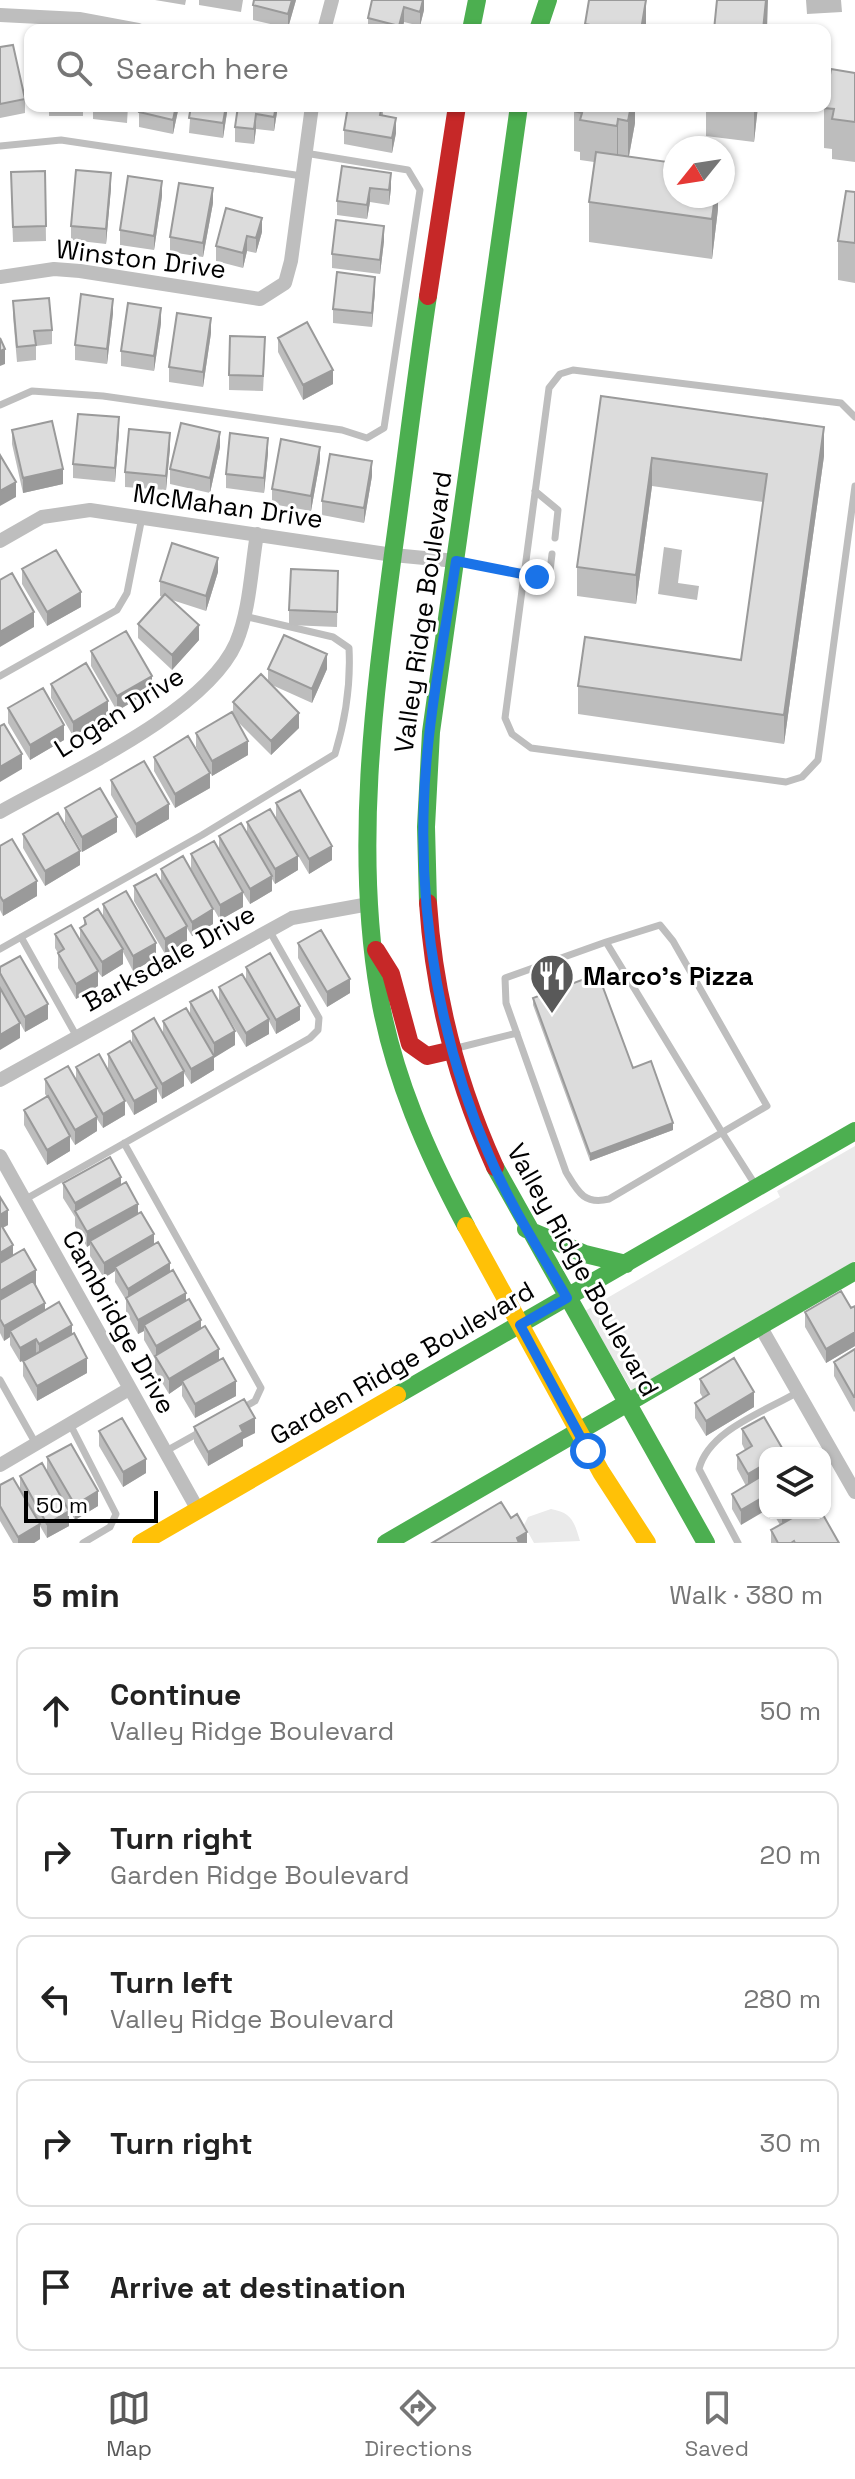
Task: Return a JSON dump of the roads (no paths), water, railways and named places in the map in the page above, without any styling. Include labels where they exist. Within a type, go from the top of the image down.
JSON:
[{"type":"main road","points":[[472,24],[477,0]]},
{"type":"main road","points":[[540,24],[548,0]]},
{"type":"main road","name":"Valley Ridge Boulevard","points":[[456,112],[438,215],[393,555],[369,774],[369,904],[379,995],[405,1095],[442,1181],[622,1510],[647,1543]]},
{"type":"main road","name":"Valley Ridge Boulevard","points":[[518,112],[424,801],[429,929],[453,1050],[489,1155],[526,1229],[706,1543]]},
{"type":"main road","points":[[374,947],[391,974],[410,1044],[427,1056],[453,1050]]},
{"type":"main road","name":"Garden Ridge Boulevard","points":[[141,1543],[855,1131]]},
{"type":"main road","points":[[526,1229],[585,1254],[626,1264]]},
{"type":"main road","points":[[386,1543],[855,1271]]},
{"type":"street","points":[[326,24],[332,0]]},
{"type":"street","points":[[0,15],[79,19],[106,24]]},
{"type":"street","points":[[302,176],[311,112]]},
{"type":"street","name":"Winston Drive","points":[[0,277],[54,269],[80,271],[260,299],[285,283],[291,261],[302,176]]},
{"type":"street","name":"McMahan Drive","points":[[0,541],[42,517],[90,510],[393,555],[456,561]]},
{"type":"street","name":"Logan Drive","points":[[0,812],[172,714],[201,691],[236,643],[244,616],[257,534]]},
{"type":"street","name":"Barksdale Drive","points":[[0,1080],[292,918],[369,904]]},
{"type":"street","name":"Cambridge Drive","points":[[0,1156],[198,1510]]},
{"type":"street","points":[[760,1326],[855,1492]]},
{"type":"street","points":[[0,1465],[129,1389]]},
{"type":"lane","points":[[0,146],[61,140],[302,176]]},
{"type":"lane","points":[[0,405],[32,391],[118,398],[342,430],[367,438],[384,428],[420,190],[408,170],[305,153]]},
{"type":"lane","points":[[855,417],[841,403],[573,370],[560,374],[549,388],[505,718],[517,740],[531,748],[794,780],[809,772],[818,760],[855,486]]},
{"type":"lane","points":[[535,491],[558,510],[555,538]]},
{"type":"lane","points":[[0,676],[117,610],[127,593],[142,517]]},
{"type":"lane","points":[[456,561],[537,577],[550,571],[552,554]]},
{"type":"lane","points":[[0,949],[202,835],[335,754],[345,721],[351,678],[349,648],[333,637],[244,616]]},
{"type":"lane","points":[[660,925],[673,941],[767,1106],[609,1199],[594,1203],[580,1196],[566,1172],[506,1003],[505,978],[606,942],[660,925]]},
{"type":"lane","points":[[24,1200],[310,1038],[318,1030],[319,1018],[269,930]]},
{"type":"lane","points":[[21,937],[77,1037]]},
{"type":"lane","points":[[606,942],[757,1188]]},
{"type":"lane","points":[[453,1050],[517,1033]]},
{"type":"lane","points":[[124,1143],[261,1388],[255,1401],[229,1415]]},
{"type":"lane","points":[[0,1380],[36,1444]]},
{"type":"lane","points":[[738,1543],[699,1469],[704,1452],[718,1438],[798,1392]]},
{"type":"lane","points":[[70,1424],[116,1514],[110,1527],[83,1543]]},
{"type":"lane","points":[[164,1452],[203,1430]]},
{"type":"place","name":"Marco's Pizza","points":[[552,1015]]}]
